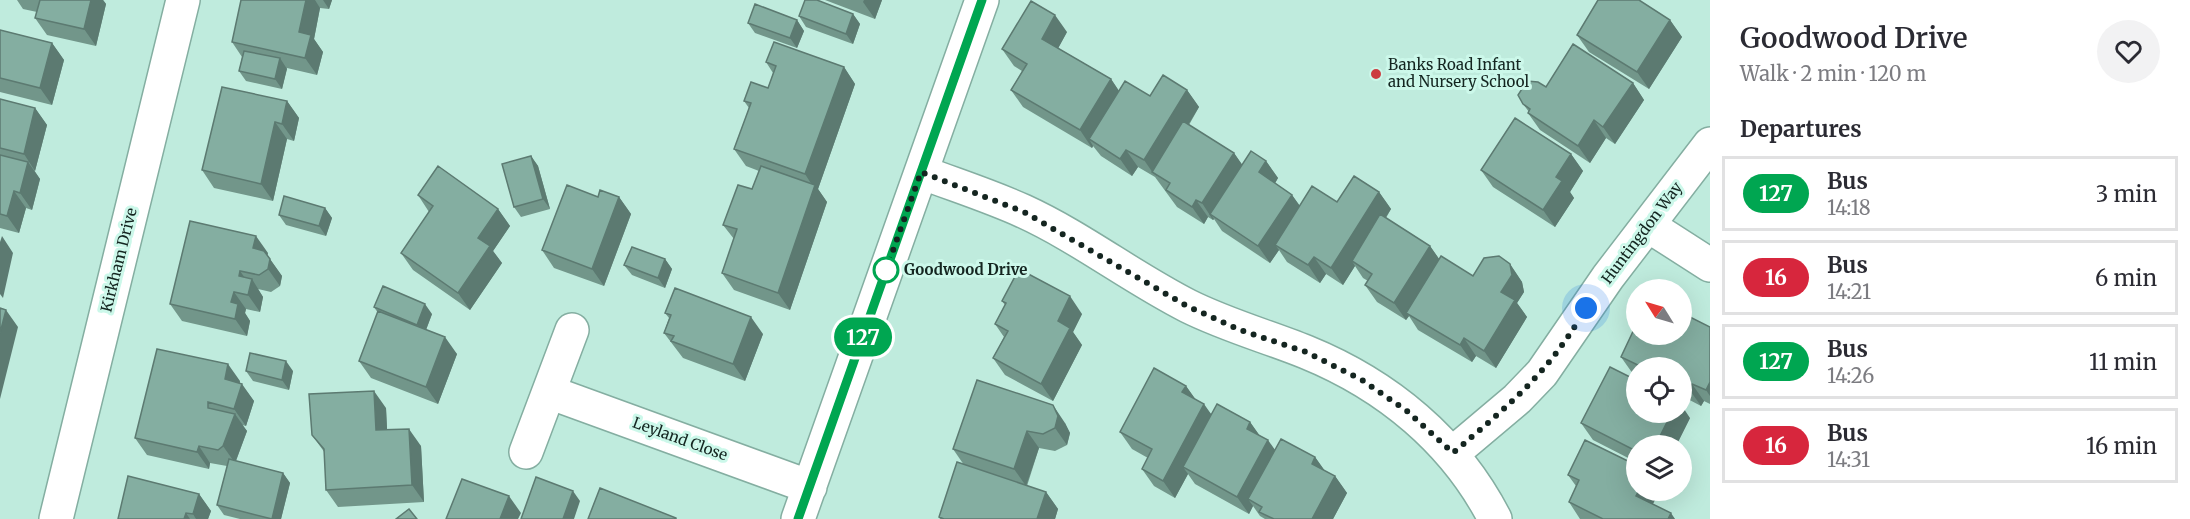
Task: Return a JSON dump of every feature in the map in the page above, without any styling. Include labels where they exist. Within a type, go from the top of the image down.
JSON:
[{"type":"street","name":"Kirkham Drive","points":[[56,519],[183,0]]},
{"type":"street","points":[[798,519],[982,0]]},
{"type":"street","name":"Huntingdon Way","points":[[1453,453],[1517,399],[1542,373],[1608,277],[1710,144]]},
{"type":"street","points":[[921,172],[1024,212],[1187,306],[1240,330],[1306,352],[1362,380],[1407,411],[1453,453],[1475,484],[1495,519]]},
{"type":"street","points":[[1649,226],[1710,266]]},
{"type":"street","points":[[526,452],[572,330]]},
{"type":"street","name":"Leyland Close","points":[[549,392],[810,487]]},
{"type":"building","points":[[40,0],[91,0],[84,29],[35,18]]},
{"type":"building","points":[[241,0],[306,0],[299,32],[311,35],[305,58],[232,42]]},
{"type":"building","points":[[805,0],[817,0],[853,14],[846,34],[799,16]]},
{"type":"building","points":[[1598,0],[1639,0],[1670,20],[1637,72],[1577,35]]},
{"type":"building","points":[[1031,1],[1055,15],[1042,39],[1111,79],[1080,130],[1011,90],[1027,64],[1002,49]]},
{"type":"building","points":[[755,4],[797,20],[790,38],[748,23]]},
{"type":"building","points":[[0,30],[52,43],[40,88],[0,78]]},
{"type":"building","points":[[774,42],[844,67],[805,174],[734,149],[751,103],[744,101],[751,82],[768,88],[776,66],[766,62]]},
{"type":"building","points":[[1573,44],[1633,83],[1603,127],[1594,120],[1578,146],[1528,113],[1530,109],[1523,104],[1518,95],[1527,81],[1538,82],[1546,87]]},
{"type":"building","points":[[244,51],[280,58],[275,79],[239,71]]},
{"type":"building","points":[[1163,75],[1187,90],[1144,160],[1126,150],[1120,159],[1089,139],[1125,81],[1150,96]]},
{"type":"building","points":[[222,87],[287,101],[282,124],[275,122],[261,184],[202,170]]},
{"type":"building","points":[[0,99],[35,108],[24,154],[0,148]]},
{"type":"building","points":[[1515,118],[1571,154],[1556,177],[1562,181],[1543,210],[1481,170]]},
{"type":"building","points":[[1183,121],[1234,153],[1202,203],[1196,200],[1192,207],[1166,190],[1170,183],[1152,172]]},
{"type":"building","points":[[1251,151],[1266,161],[1259,172],[1292,195],[1258,246],[1210,214]]},
{"type":"building","points":[[0,155],[28,162],[20,193],[14,191],[7,216],[0,214]]},
{"type":"building","points":[[531,156],[543,199],[514,207],[502,164]]},
{"type":"building","points":[[438,166],[498,209],[478,238],[490,246],[458,293],[401,253],[433,206],[418,195]]},
{"type":"building","points":[[761,166],[815,185],[778,293],[722,273],[737,229],[723,225],[738,185],[752,189]]},
{"type":"building","points":[[1354,176],[1379,192],[1331,268],[1314,257],[1308,265],[1275,245],[1312,186],[1337,202]]},
{"type":"building","points":[[567,185],[598,197],[600,190],[619,197],[592,269],[542,250]]},
{"type":"building","points":[[284,196],[325,208],[319,226],[279,215]]},
{"type":"building","points":[[1380,214],[1430,246],[1394,303],[1365,285],[1372,274],[1352,261]]},
{"type":"building","points":[[190,221],[256,236],[253,248],[264,251],[270,259],[268,269],[259,275],[240,271],[239,276],[252,279],[248,295],[234,292],[231,302],[238,304],[235,319],[170,304]]},
{"type":"building","points":[[632,247],[665,259],[658,278],[624,265]]},
{"type":"building","points":[[1441,256],[1473,276],[1484,258],[1499,256],[1510,264],[1512,275],[1501,292],[1515,300],[1484,351],[1464,338],[1460,345],[1406,313]]},
{"type":"building","points":[[1019,269],[1070,296],[1058,321],[1070,328],[1041,384],[993,358],[1008,331],[995,324],[1006,303],[1002,301]]},
{"type":"building","points":[[383,286],[425,304],[417,325],[374,307]]},
{"type":"building","points":[[675,288],[751,317],[733,364],[671,341],[674,336],[664,333],[671,315],[665,313]]},
{"type":"building","points":[[0,308],[6,310],[0,333]]},
{"type":"building","points":[[378,311],[445,337],[426,387],[359,361]]},
{"type":"building","points":[[1692,318],[1710,327],[1710,382],[1706,390],[1692,384],[1692,357],[1626,357],[1626,359],[1621,357],[1627,345],[1692,345]]},
{"type":"building","points":[[157,349],[228,364],[225,379],[242,384],[234,409],[208,402],[208,408],[235,414],[223,446],[218,450],[199,446],[197,452],[135,438]]},
{"type":"building","points":[[250,353],[286,361],[282,380],[246,371]]},
{"type":"building","points":[[1610,367],[1626,375],[1626,423],[1666,423],[1660,435],[1626,435],[1626,446],[1581,423]]},
{"type":"building","points":[[1154,368],[1186,386],[1182,392],[1204,404],[1163,481],[1142,469],[1152,449],[1120,432]]},
{"type":"building","points":[[977,380],[1053,405],[1058,416],[1055,428],[1043,434],[1027,431],[1014,469],[953,449]]},
{"type":"building","points":[[374,391],[376,430],[409,429],[412,485],[326,490],[324,449],[312,435],[309,394]]},
{"type":"building","points":[[1217,404],[1250,422],[1247,429],[1268,440],[1237,497],[1183,467]]},
{"type":"building","points":[[1281,439],[1315,457],[1312,464],[1335,476],[1312,519],[1274,519],[1259,512],[1262,507],[1248,499]]},
{"type":"building","points":[[1585,440],[1626,460],[1626,501],[1646,501],[1671,513],[1668,519],[1603,519],[1569,502],[1579,480],[1568,475]]},
{"type":"building","points":[[229,459],[283,473],[272,519],[217,505]]},
{"type":"building","points":[[957,462],[1046,492],[1037,519],[944,519],[939,517]]},
{"type":"building","points":[[128,476],[199,494],[193,514],[186,513],[184,519],[118,519]]},
{"type":"building","points":[[536,477],[573,491],[563,519],[521,519]]},
{"type":"building","points":[[462,479],[509,496],[500,519],[446,519]]},
{"type":"building","points":[[600,488],[676,518],[676,519],[588,519]]},
{"type":"building","points":[[409,509],[417,519],[396,519]]},
{"type":"bus line","name":"127","points":[[798,519],[982,0]]},
{"type":"place","name":"Banks Road Infant and Nursery School","points":[[1376,74]]},
{"type":"place","name":"Goodwood Drive","points":[[886,270]]},
{"type":"route","points":[[886,270],[921,172],[1024,212],[1187,306],[1240,330],[1306,352],[1362,380],[1407,411],[1453,453],[1517,399],[1542,373],[1560,351],[1586,308]]}]
